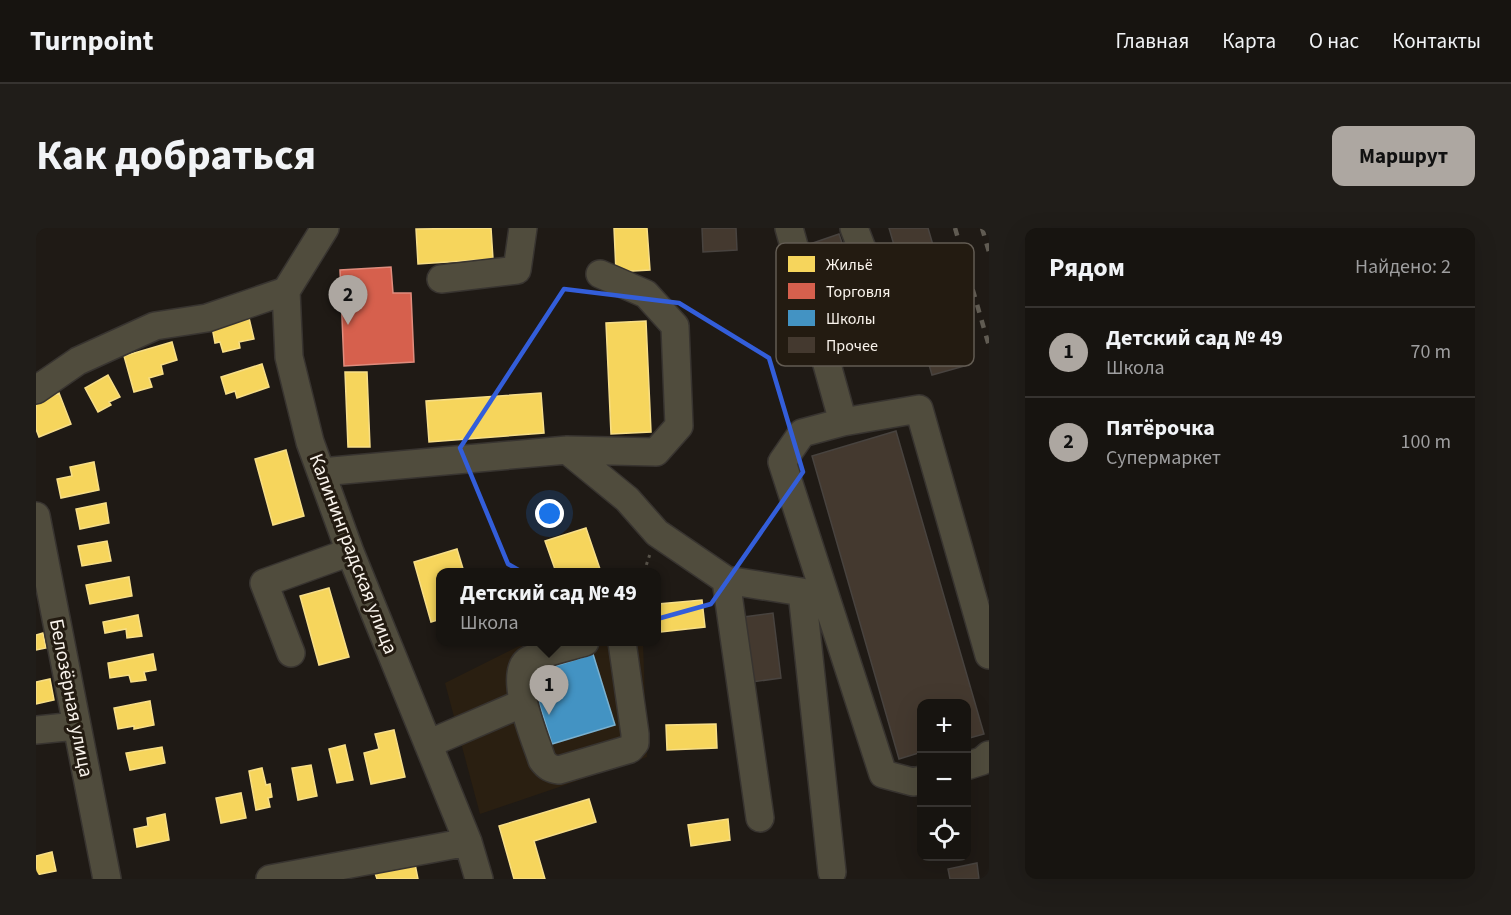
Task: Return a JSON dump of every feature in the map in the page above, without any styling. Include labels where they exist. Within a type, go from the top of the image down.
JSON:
[{"type":"street","points":[[36,390],[78,361],[155,326],[207,318],[286,291],[325,228]]},
{"type":"street","points":[[789,228],[793,243]]},
{"type":"street","points":[[854,228],[860,243]]},
{"type":"street","points":[[441,279],[517,270],[520,230]]},
{"type":"street","points":[[321,472],[567,450],[656,452],[679,426],[675,326],[646,294],[600,274]]},
{"type":"street","name":"Калининградская улица","points":[[286,291],[289,357],[310,442],[350,552],[468,842],[479,879]]},
{"type":"street","points":[[827,366],[843,422]]},
{"type":"street","points":[[917,781],[883,774],[782,462],[802,433],[843,422],[919,408],[989,655]]},
{"type":"street","points":[[567,450],[627,499],[657,533],[726,580],[802,592],[832,872]]},
{"type":"street","name":"Белозёрная улица","points":[[36,516],[108,879]]},
{"type":"street","points":[[291,653],[264,583],[350,552]]},
{"type":"street","points":[[726,580],[760,818]]},
{"type":"street","points":[[572,646],[528,660],[520,678],[523,703],[542,760],[546,766],[559,770],[630,749],[635,743],[623,646]]},
{"type":"street","points":[[428,744],[523,703]]},
{"type":"street","points":[[36,730],[76,726]]},
{"type":"street","points":[[971,764],[982,761],[989,755]]},
{"type":"street","points":[[270,879],[468,842]]},
{"type":"highlighted area","points":[[564,289],[679,303],[769,358],[803,472],[711,604],[621,629],[508,564],[460,448]]},
{"type":"shaded area","points":[[519,646],[643,646],[647,757],[480,814],[445,683]]},
{"type":"building: Жильё","points":[[491,228],[493,259],[418,264],[416,229]]},
{"type":"building: Жильё","points":[[614,228],[647,228],[650,270],[616,272]]},
{"type":"building: Жильё","points":[[249,318],[254,339],[239,342],[240,348],[223,352],[220,342],[215,343],[212,327]]},
{"type":"building: Жильё","points":[[646,321],[651,432],[611,434],[606,323]]},
{"type":"building: Жильё","points":[[172,342],[177,360],[161,365],[163,374],[149,378],[152,387],[134,392],[124,356]]},
{"type":"building: Жильё","points":[[262,364],[269,387],[237,398],[235,391],[226,394],[221,377]]},
{"type":"building: Жильё","points":[[345,372],[367,372],[370,447],[348,447]]},
{"type":"building: Жильё","points":[[108,375],[120,397],[109,402],[111,405],[98,412],[85,388]]},
{"type":"building: Жильё","points":[[59,393],[71,424],[39,437],[36,429],[36,402]]},
{"type":"building: Жильё","points":[[541,393],[544,433],[429,442],[426,401]]},
{"type":"building: Жильё","points":[[286,450],[304,516],[273,525],[255,459]]},
{"type":"building: Жильё","points":[[94,462],[99,490],[61,498],[57,479],[72,476],[70,467]]},
{"type":"building: Жильё","points":[[106,503],[109,523],[80,529],[76,509]]},
{"type":"building: Жильё","points":[[586,528],[600,568],[555,568],[545,541]]},
{"type":"building: Жильё","points":[[107,541],[111,561],[82,566],[78,546]]},
{"type":"building: Жильё","points":[[457,549],[463,568],[436,568],[436,620],[431,622],[414,562]]},
{"type":"building: Жильё","points":[[129,577],[132,596],[90,604],[86,585]]},
{"type":"building: Жильё","points":[[329,588],[349,657],[319,665],[300,596]]},
{"type":"building: Жильё","points":[[702,600],[705,627],[661,632],[661,604]]},
{"type":"building: Жильё","points":[[138,615],[142,636],[127,638],[126,629],[105,633],[103,622]]},
{"type":"building: Жильё","points":[[43,633],[46,648],[36,650],[36,635]]},
{"type":"building: Жильё","points":[[153,654],[156,670],[144,672],[146,680],[131,682],[129,675],[110,678],[108,663]]},
{"type":"building: Жильё","points":[[50,679],[54,700],[36,704],[36,682]]},
{"type":"building: Жильё","points":[[150,701],[154,725],[118,729],[114,708]]},
{"type":"building: Жильё","points":[[716,724],[717,748],[667,750],[666,725]]},
{"type":"building: Жильё","points":[[394,730],[405,777],[371,784],[364,753],[379,749],[375,734]]},
{"type":"building: Жильё","points":[[345,745],[353,780],[337,783],[329,749]]},
{"type":"building: Жильё","points":[[162,747],[165,763],[130,770],[126,753]]},
{"type":"building: Жильё","points":[[311,765],[317,796],[298,800],[292,768]]},
{"type":"building: Жильё","points":[[262,768],[266,785],[270,784],[272,797],[268,798],[270,807],[256,810],[249,771]]},
{"type":"building: Жильё","points":[[241,793],[246,818],[221,823],[216,798]]},
{"type":"building: Жильё","points":[[589,799],[596,822],[534,841],[545,879],[514,879],[499,826]]},
{"type":"building: Жильё","points":[[165,814],[169,840],[137,847],[134,829],[148,826],[147,818]]},
{"type":"building: Жильё","points":[[728,819],[730,840],[691,846],[688,825]]},
{"type":"building: Жильё","points":[[52,852],[56,871],[36,875],[36,856]]},
{"type":"building: Жильё","points":[[415,864],[418,879],[377,879],[375,873]]},
{"type":"building: Торговля","points":[[391,267],[393,293],[411,293],[414,362],[344,366],[340,270]]},
{"type":"building: Школы","points":[[593,654],[615,725],[552,744],[530,674]]},
{"type":"building: Прочее","points":[[702,228],[736,228],[737,250],[703,252]]},
{"type":"building: Прочее","points":[[889,228],[928,228],[932,243],[893,243]]},
{"type":"building: Прочее","points":[[839,234],[842,243],[813,243]]},
{"type":"building: Прочее","points":[[929,366],[964,366],[932,375]]},
{"type":"building: Прочее","points":[[896,431],[984,734],[971,738],[971,699],[917,699],[917,754],[899,759],[812,456]]},
{"type":"building: Прочее","points":[[773,613],[781,678],[752,682],[744,617]]},
{"type":"building: Прочее","points":[[977,863],[979,879],[950,879],[948,869]]},
{"type":"railway","points":[[955,228],[959,243]]},
{"type":"railway","points":[[982,228],[989,252]]},
{"type":"railway","points":[[974,294],[989,346]]},
{"type":"place","name":"Пятёрочка","points":[[348,325]]},
{"type":"place","name":"Детский сад № 49","points":[[549,715]]}]
